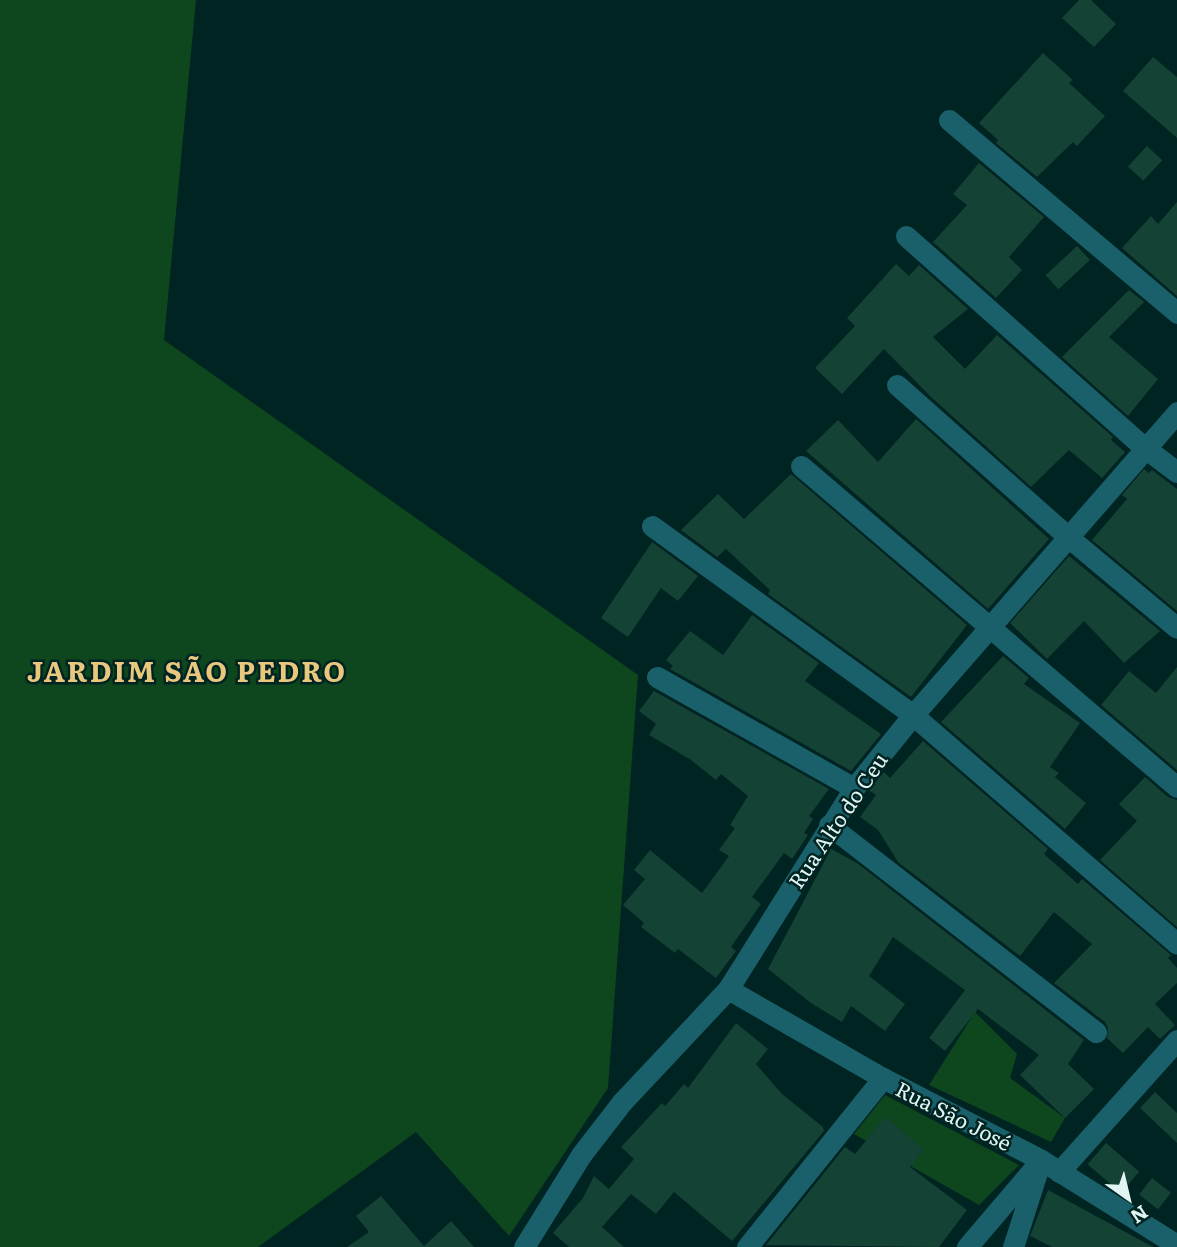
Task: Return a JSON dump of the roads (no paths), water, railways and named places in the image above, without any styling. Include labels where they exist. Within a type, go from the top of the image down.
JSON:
[{"type":"street","points":[[949,120],[1177,313]]},
{"type":"street","points":[[906,236],[1145,448],[1177,472]]},
{"type":"street","points":[[897,385],[1067,536],[1177,628]]},
{"type":"street","name":"Rua Alto do Ceu","points":[[524,1247],[581,1155],[622,1102],[728,989],[854,788],[913,715],[1177,412]]},
{"type":"street","points":[[801,466],[1177,787]]},
{"type":"street","points":[[652,526],[913,715],[1177,944]]},
{"type":"street","points":[[657,677],[854,788]]},
{"type":"street","points":[[829,825],[1096,1032]]},
{"type":"street","name":"Rua São José","points":[[728,989],[883,1078],[1050,1166],[1175,1241]]},
{"type":"street","points":[[967,1247],[1177,1040]]},
{"type":"street","points":[[747,1247],[883,1078]]},
{"type":"street","points":[[1013,1247],[1050,1166]]},
{"type":"district","name":"JARDIM SÃO PEDRO","points":[[187,670]]}]
